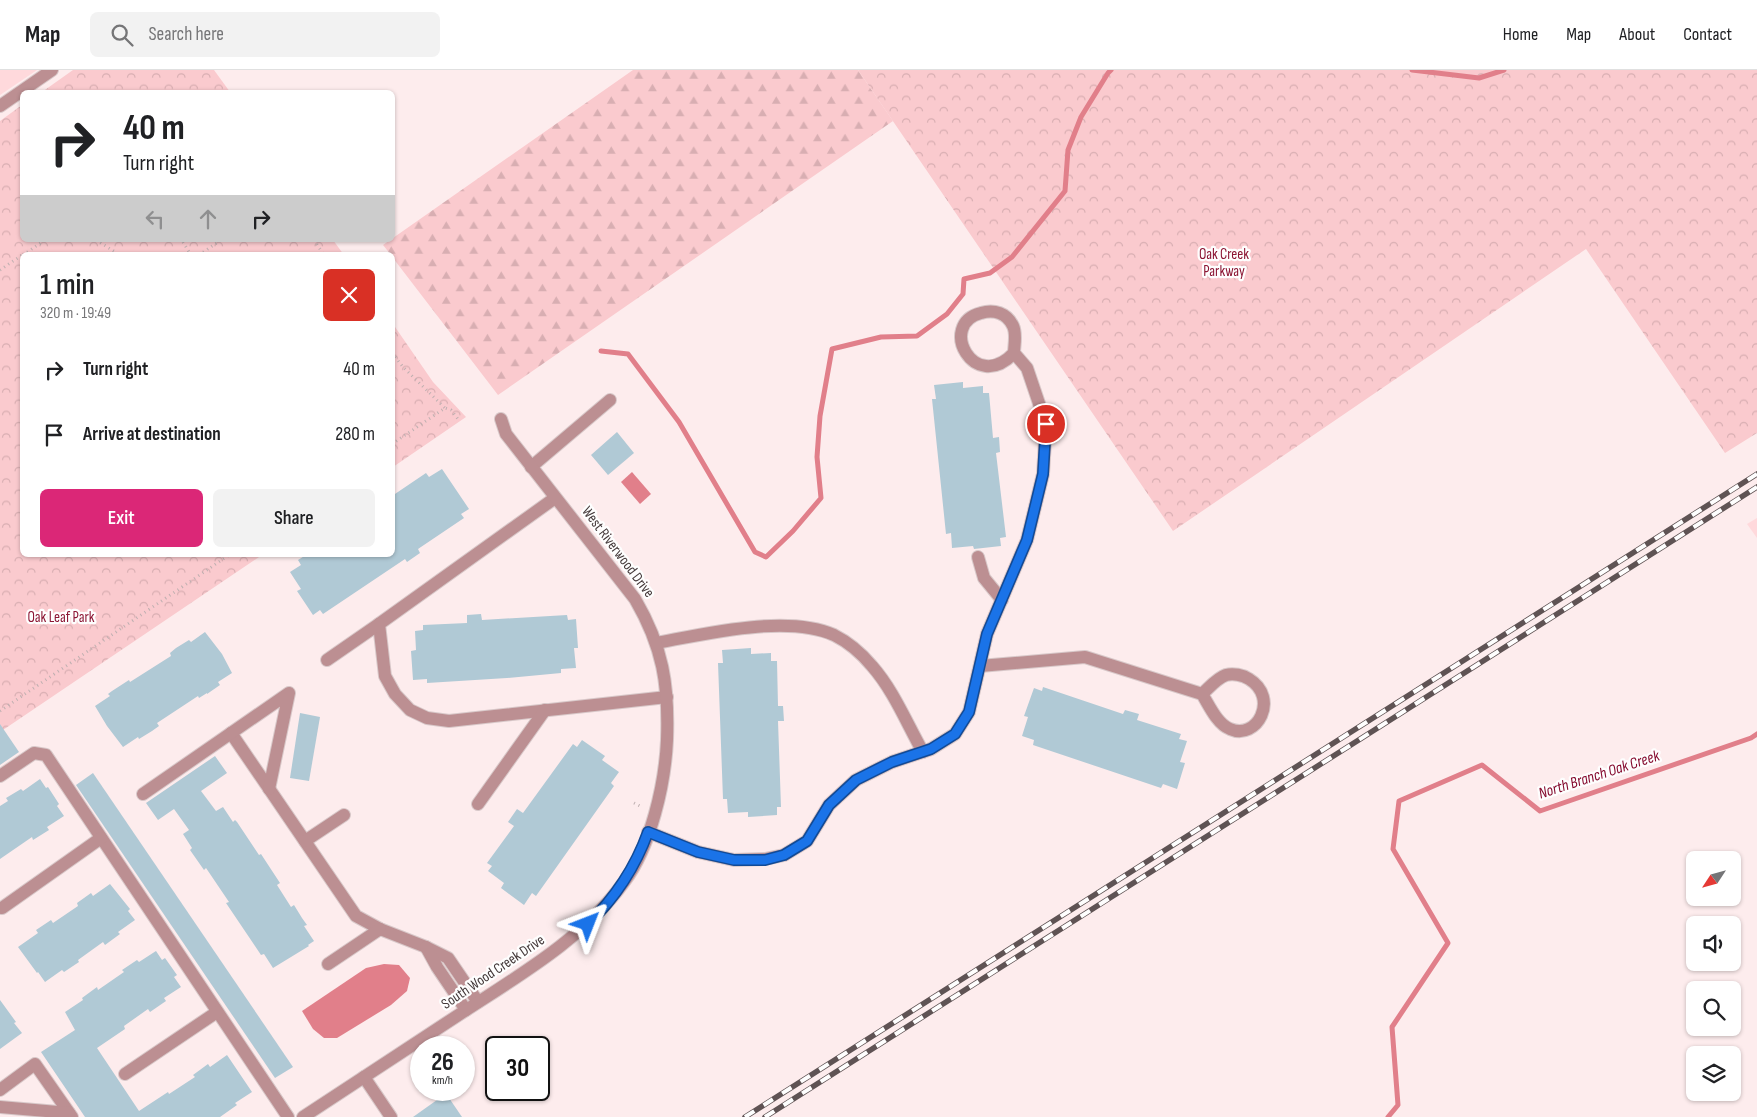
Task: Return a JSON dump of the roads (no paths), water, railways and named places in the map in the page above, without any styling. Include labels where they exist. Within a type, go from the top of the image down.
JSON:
[{"type":"street","points":[[23,90],[52,70]]},
{"type":"street","points":[[0,106],[20,92]]},
{"type":"street","points":[[648,832],[698,852],[734,860],[765,860],[784,855],[807,841],[829,805],[856,780],[892,762],[931,749],[955,734],[969,712],[987,634],[1027,540],[1043,474],[1046,439],[1046,424],[1027,368],[1014,354],[1014,327],[1005,315],[994,311],[972,316],[961,331],[961,343],[966,354],[975,364],[992,367],[1005,362],[1014,354]]},
{"type":"street","points":[[531,467],[610,400]]},
{"type":"street","name":"West Riverwood Drive","points":[[501,419],[506,434],[635,599],[648,621],[664,671],[667,697],[666,753]]},
{"type":"street","points":[[327,660],[555,498]]},
{"type":"street","points":[[978,557],[984,578],[1002,600]]},
{"type":"street","points":[[379,624],[385,676],[395,694],[410,710],[427,718],[449,721],[667,697]]},
{"type":"street","points":[[656,643],[746,627],[800,626],[833,635],[856,650],[885,683],[922,752]]},
{"type":"street","points":[[980,666],[1085,657],[1202,694],[1220,721],[1229,729],[1240,731],[1255,725],[1264,706],[1264,696],[1261,691],[1253,681],[1245,676],[1226,675],[1202,694]]},
{"type":"street","points":[[143,794],[289,694],[269,789]]},
{"type":"street","points":[[478,804],[545,710]]},
{"type":"street","points":[[231,733],[356,916],[380,929],[448,958],[478,1002]]},
{"type":"street","points":[[0,776],[34,753],[46,755],[288,1117]]},
{"type":"street","name":"South Wood Creek Drive","points":[[303,1117],[320,1112],[364,1077],[574,937],[602,910],[625,881],[637,860],[660,796],[666,753]]},
{"type":"street","points":[[305,842],[344,815]]},
{"type":"street","points":[[2,908],[101,838]]},
{"type":"street","points":[[328,964],[380,929]]},
{"type":"street","points":[[426,947],[466,1010]]},
{"type":"street","points":[[125,1074],[217,1012]]},
{"type":"street","points":[[0,1090],[35,1064],[71,1115]]},
{"type":"street","points":[[364,1077],[391,1117]]},
{"type":"street","points":[[0,1106],[71,1115]]},
{"type":"waterway","points":[[601,351],[628,354],[679,422],[755,552],[766,557],[793,531],[821,498],[817,457],[820,416],[832,349],[881,337],[917,336],[947,314],[963,294],[964,279],[990,273],[1012,257],[1065,191],[1068,150],[1081,117],[1111,70]]},
{"type":"waterway","points":[[1412,70],[1479,78],[1504,70]]},
{"type":"waterway","name":"North Branch Oak Creek","points":[[1388,1117],[1398,1105],[1392,1027],[1448,943],[1393,849],[1399,801],[1482,765],[1540,811],[1751,738],[1757,734]]},
{"type":"railway","points":[[745,1117],[1757,474]]},
{"type":"railway","points":[[765,1117],[1757,487]]},
{"type":"park label","name":"Oak Creek Parkway","points":[[1224,262]]},
{"type":"park label","name":"Oak Leaf Park","points":[[61,617]]}]
